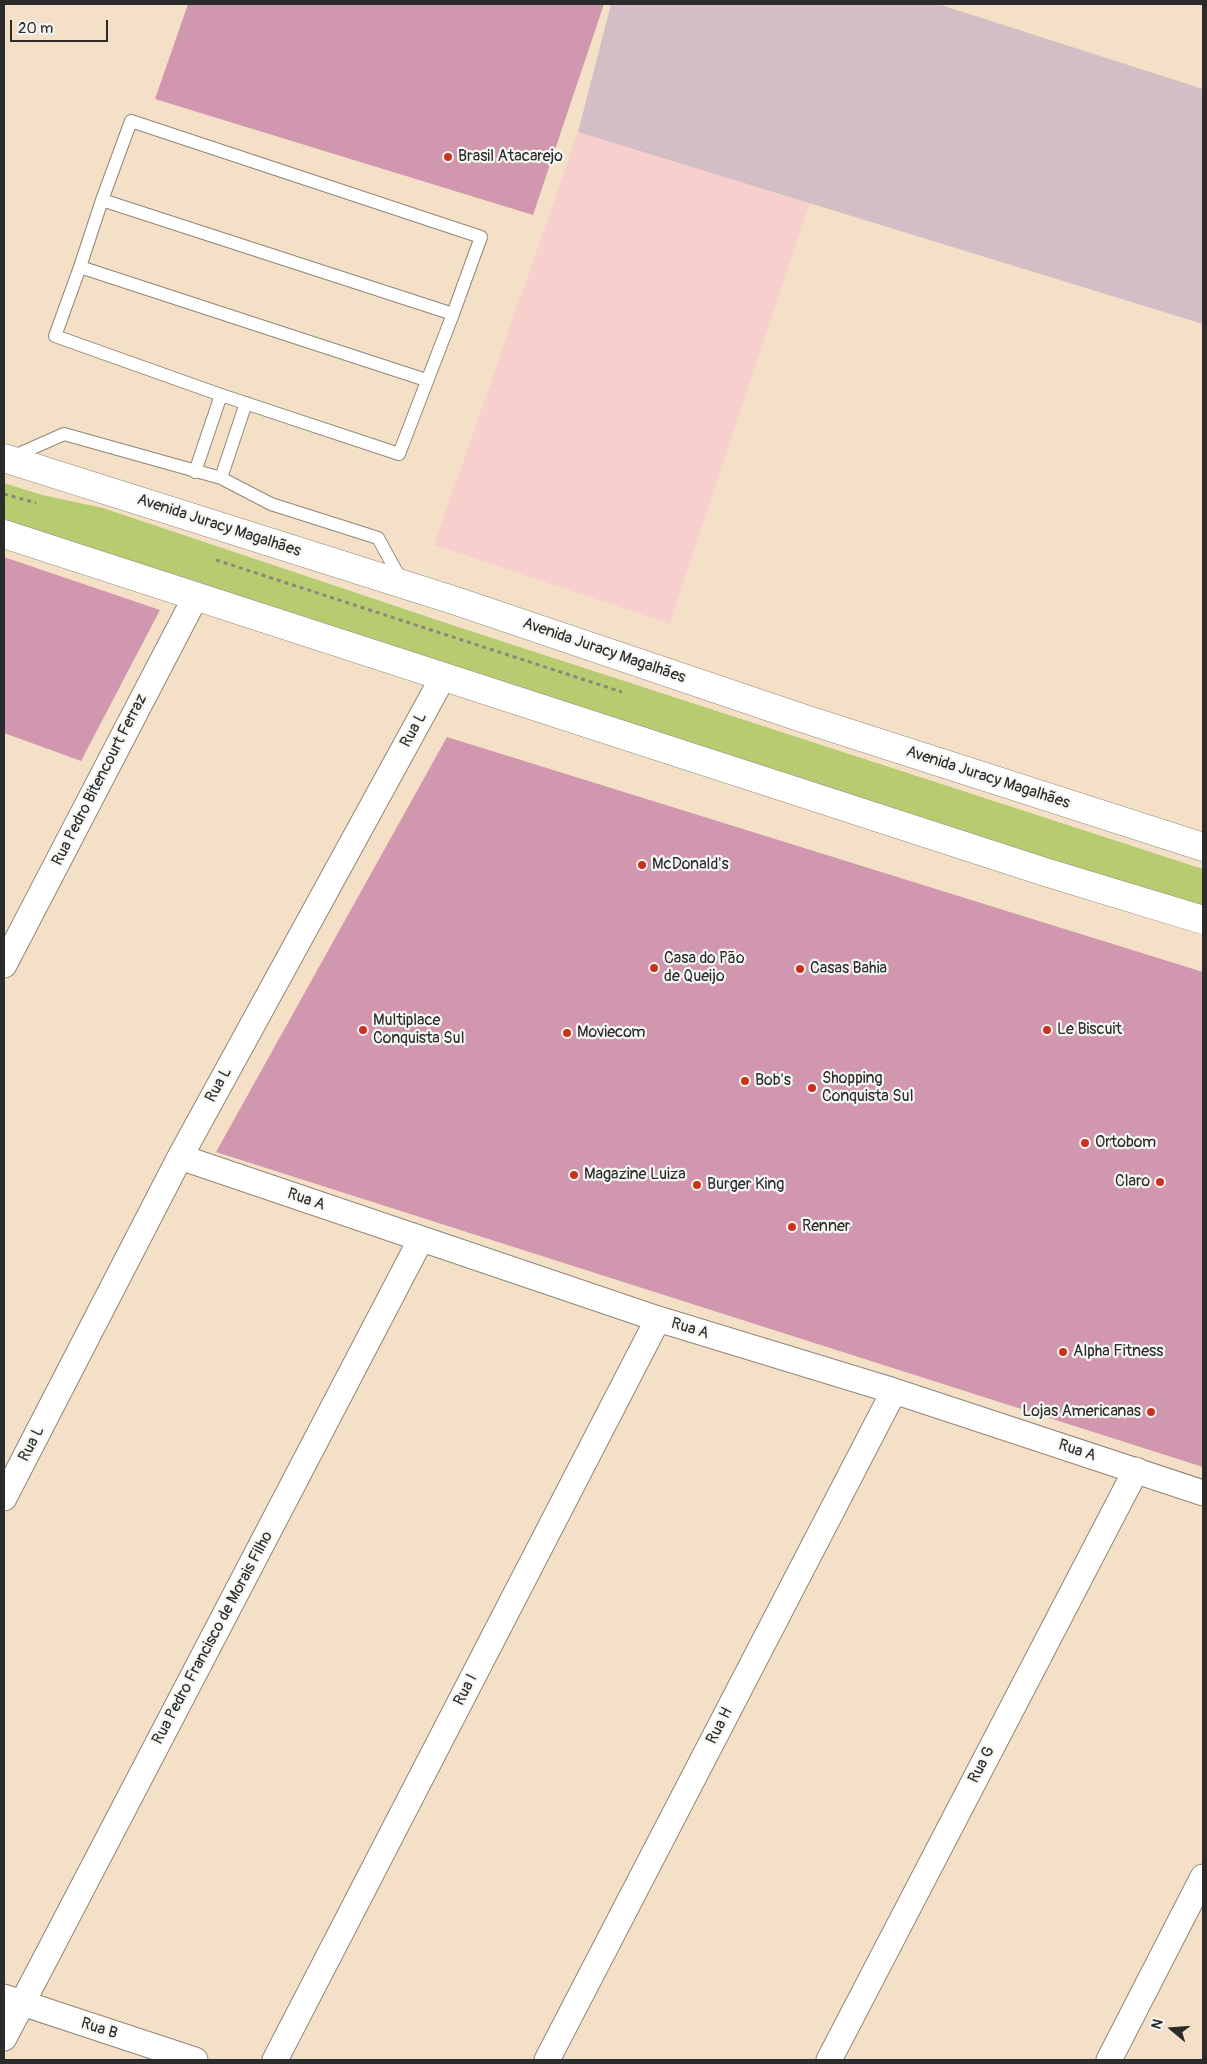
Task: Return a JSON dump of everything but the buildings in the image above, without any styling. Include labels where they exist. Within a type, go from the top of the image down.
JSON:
[{"type":"main road","name":"Avenida Juracy Magalhães","points":[[5,459],[404,585],[823,725],[1203,846]]},
{"type":"main road","points":[[4,534],[1045,872],[1203,920]]},
{"type":"street","name":"Rua Pedro Bitencourt Ferraz","points":[[4,965],[196,596]]},
{"type":"street","name":"Rua L","points":[[4,1498],[180,1157],[443,677]]},
{"type":"street","name":"Rua A","points":[[180,1157],[658,1319],[894,1391],[1203,1493]]},
{"type":"street","name":"Rua Pedro Francisco de Morais Filho","points":[[4,2038],[13,2000],[421,1239]]},
{"type":"street","name":"Rua I","points":[[275,2060],[658,1319]]},
{"type":"street","name":"Rua H","points":[[547,2060],[894,1391]]},
{"type":"street","name":"Rua G","points":[[829,2060],[1136,1470]]},
{"type":"street","points":[[1108,2060],[1203,1876]]},
{"type":"street","name":"Rua B","points":[[13,2000],[195,2060]]},
{"type":"lane","points":[[131,121],[481,237],[399,454],[221,395],[55,336],[102,200],[131,121]]},
{"type":"lane","points":[[102,200],[453,314]]},
{"type":"lane","points":[[80,267],[426,380]]},
{"type":"lane","points":[[195,472],[221,395]]},
{"type":"lane","points":[[221,478],[246,403]]},
{"type":"lane","points":[[5,459],[64,434],[221,478],[271,504],[378,538],[404,585]]},
{"type":"shaded area","points":[[611,4],[938,4],[1203,89],[1203,324],[578,132]]},
{"type":"shaded area","points":[[578,132],[810,203],[670,624],[434,545]]},
{"type":"green space","points":[[4,483],[42,495],[103,508],[452,625],[1203,869],[1203,906],[1168,905],[4,528]]},
{"type":"place","name":"Brasil Atacarejo","points":[[448,157]]},
{"type":"place","name":"McDonald's","points":[[642,865]]},
{"type":"place","name":"Casa do Pão de Queijo","points":[[654,968]]},
{"type":"place","name":"Casas Bahia","points":[[800,969]]},
{"type":"place","name":"Multiplace Conquista Sul","points":[[363,1030]]},
{"type":"place","name":"Le Biscuit","points":[[1047,1030]]},
{"type":"place","name":"Moviecom","points":[[567,1033]]},
{"type":"place","name":"Bob's","points":[[745,1081]]},
{"type":"place","name":"Shopping Conquista Sul","points":[[812,1088]]},
{"type":"place","name":"Ortobom","points":[[1085,1143]]},
{"type":"place","name":"Magazine Luiza","points":[[574,1175]]},
{"type":"place","name":"Claro","points":[[1160,1182]]},
{"type":"place","name":"Burger King","points":[[697,1185]]},
{"type":"place","name":"Renner","points":[[792,1227]]},
{"type":"place","name":"Alpha Fitness","points":[[1063,1352]]},
{"type":"place","name":"Lojas Americanas","points":[[1151,1412]]}]
